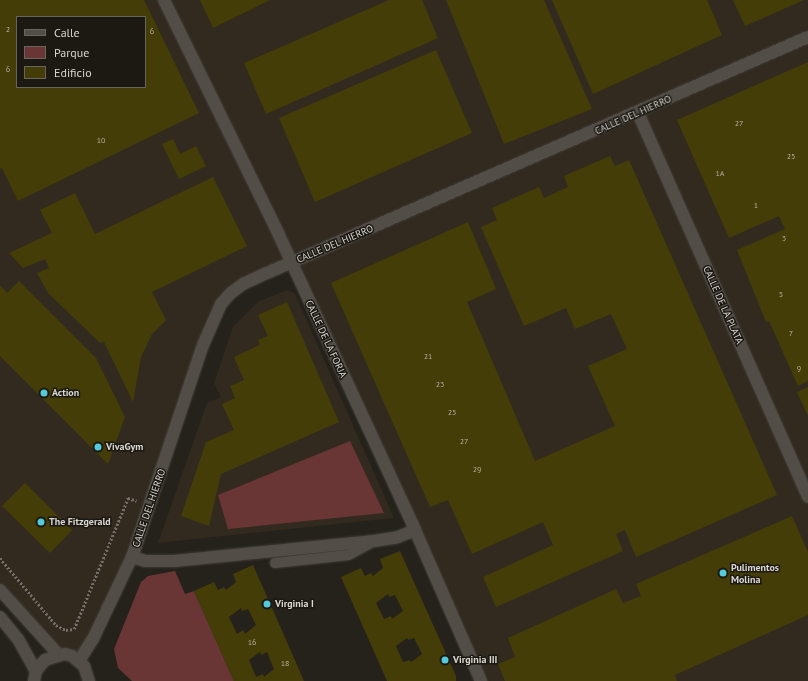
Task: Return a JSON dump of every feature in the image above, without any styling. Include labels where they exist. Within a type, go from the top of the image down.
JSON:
[{"type":"street","name":"CALLE DE LA FORJA","points":[[164,0],[291,262],[415,530],[481,681]]},
{"type":"street","name":"CALLE DEL HIERRO","points":[[79,661],[94,639],[132,557],[203,345],[221,304],[243,284],[638,113],[808,37]]},
{"type":"street","name":"CALLE DE LA PLATA","points":[[638,113],[808,497]]},
{"type":"street","points":[[132,557],[145,561],[174,561],[374,541],[398,537],[415,530]]},
{"type":"street","points":[[0,590],[58,654]]},
{"type":"street","points":[[0,617],[18,639],[35,676]]},
{"type":"street","points":[[35,676],[44,660],[58,654],[72,656],[79,661],[88,673],[89,681]]},
{"type":"lane","points":[[275,563],[349,555],[374,541]]},
{"type":"path","points":[[0,558],[56,624],[66,630],[74,629],[128,498]]},
{"type":"shaded area","points":[[0,0],[808,0],[808,681],[481,681],[291,262],[221,304],[150,506],[86,652],[65,654],[0,590]]},
{"type":"shaded area","points":[[288,290],[295,294],[394,518],[158,543],[207,403],[221,397],[214,383],[233,327],[259,301]]},
{"type":"green space","points":[[350,441],[384,513],[228,529],[218,495]]},
{"type":"green space","points":[[175,571],[185,594],[194,591],[234,681],[132,681],[118,668],[114,649],[141,582],[148,576]]},
{"type":"building","points":[[0,0],[144,0],[199,113],[18,201],[2,168],[0,169]]},
{"type":"building","points":[[200,0],[270,0],[213,28]]},
{"type":"building","points":[[389,0],[422,0],[438,38],[266,114],[244,63]]},
{"type":"building","points":[[446,0],[544,0],[592,109],[504,144]]},
{"type":"building","points":[[552,0],[707,0],[722,35],[593,94]]},
{"type":"building","points":[[733,0],[804,0],[745,26]]},
{"type":"building","points":[[436,50],[472,133],[315,202],[279,118]]},
{"type":"building","points":[[808,62],[808,381],[798,386],[769,321],[766,322],[737,250],[785,229],[779,216],[729,238],[677,120]]},
{"type":"building","points":[[173,139],[180,154],[196,146],[206,166],[179,179],[162,144]]},
{"type":"building","points":[[610,156],[615,166],[629,160],[777,495],[636,557],[625,530],[616,534],[623,551],[496,607],[483,577],[553,545],[543,522],[472,554],[448,500],[430,507],[331,283],[468,222],[496,289],[467,302],[535,461],[615,426],[588,366],[627,349],[611,314],[575,329],[566,308],[524,326],[481,227],[497,220],[492,208],[539,187],[544,198],[568,187],[564,176]]},
{"type":"building","points":[[213,177],[247,246],[152,292],[166,320],[152,334],[141,357],[133,402],[104,342],[100,343],[48,293],[37,273],[49,268],[45,259],[23,268],[9,253],[52,233],[40,210],[75,193],[95,234]]},
{"type":"building","points":[[19,281],[96,358],[125,417],[108,464],[0,356],[0,285],[7,293]]},
{"type":"building","points":[[287,302],[339,422],[221,474],[209,526],[181,516],[206,442],[234,430],[222,404],[235,398],[230,386],[244,380],[234,357],[260,345],[258,340],[268,336],[258,315]]},
{"type":"building","points":[[808,387],[808,416],[797,392]]},
{"type":"building","name":"The Fitzgerald","points":[[25,483],[72,530],[50,553],[2,506]]},
{"type":"building","points":[[792,516],[808,552],[808,615],[675,675],[677,681],[505,681],[498,664],[515,657],[508,638],[616,589],[623,603],[641,596],[636,584]]},
{"type":"building","points":[[400,551],[456,676],[456,681],[387,681],[341,577],[361,568],[365,576],[371,573],[373,576],[383,568],[380,559]],"holes":[[[388,594],[389,597],[395,595],[403,611],[392,619],[391,616],[384,619],[376,603]],[[407,638],[408,640],[414,638],[422,654],[411,662],[410,660],[403,662],[396,646]]]},
{"type":"building","points":[[253,565],[304,681],[234,681],[194,591],[214,582],[218,590],[224,587],[226,590],[236,582],[233,574]],"holes":[[[241,608],[242,611],[248,609],[256,625],[245,634],[243,630],[237,634],[229,617]],[[260,652],[261,655],[267,652],[274,669],[264,677],[263,674],[256,677],[249,660]]]},
{"type":"place","name":"Action","points":[[44,393]]},
{"type":"place","name":"VivaGym","points":[[98,447]]},
{"type":"place","name":"The Fitzgerald","points":[[41,522]]},
{"type":"place","name":"Pulimentos Molina","points":[[723,573]]},
{"type":"place","name":"Virginia I","points":[[267,604]]},
{"type":"place","name":"Virginia III","points":[[445,660]]}]
